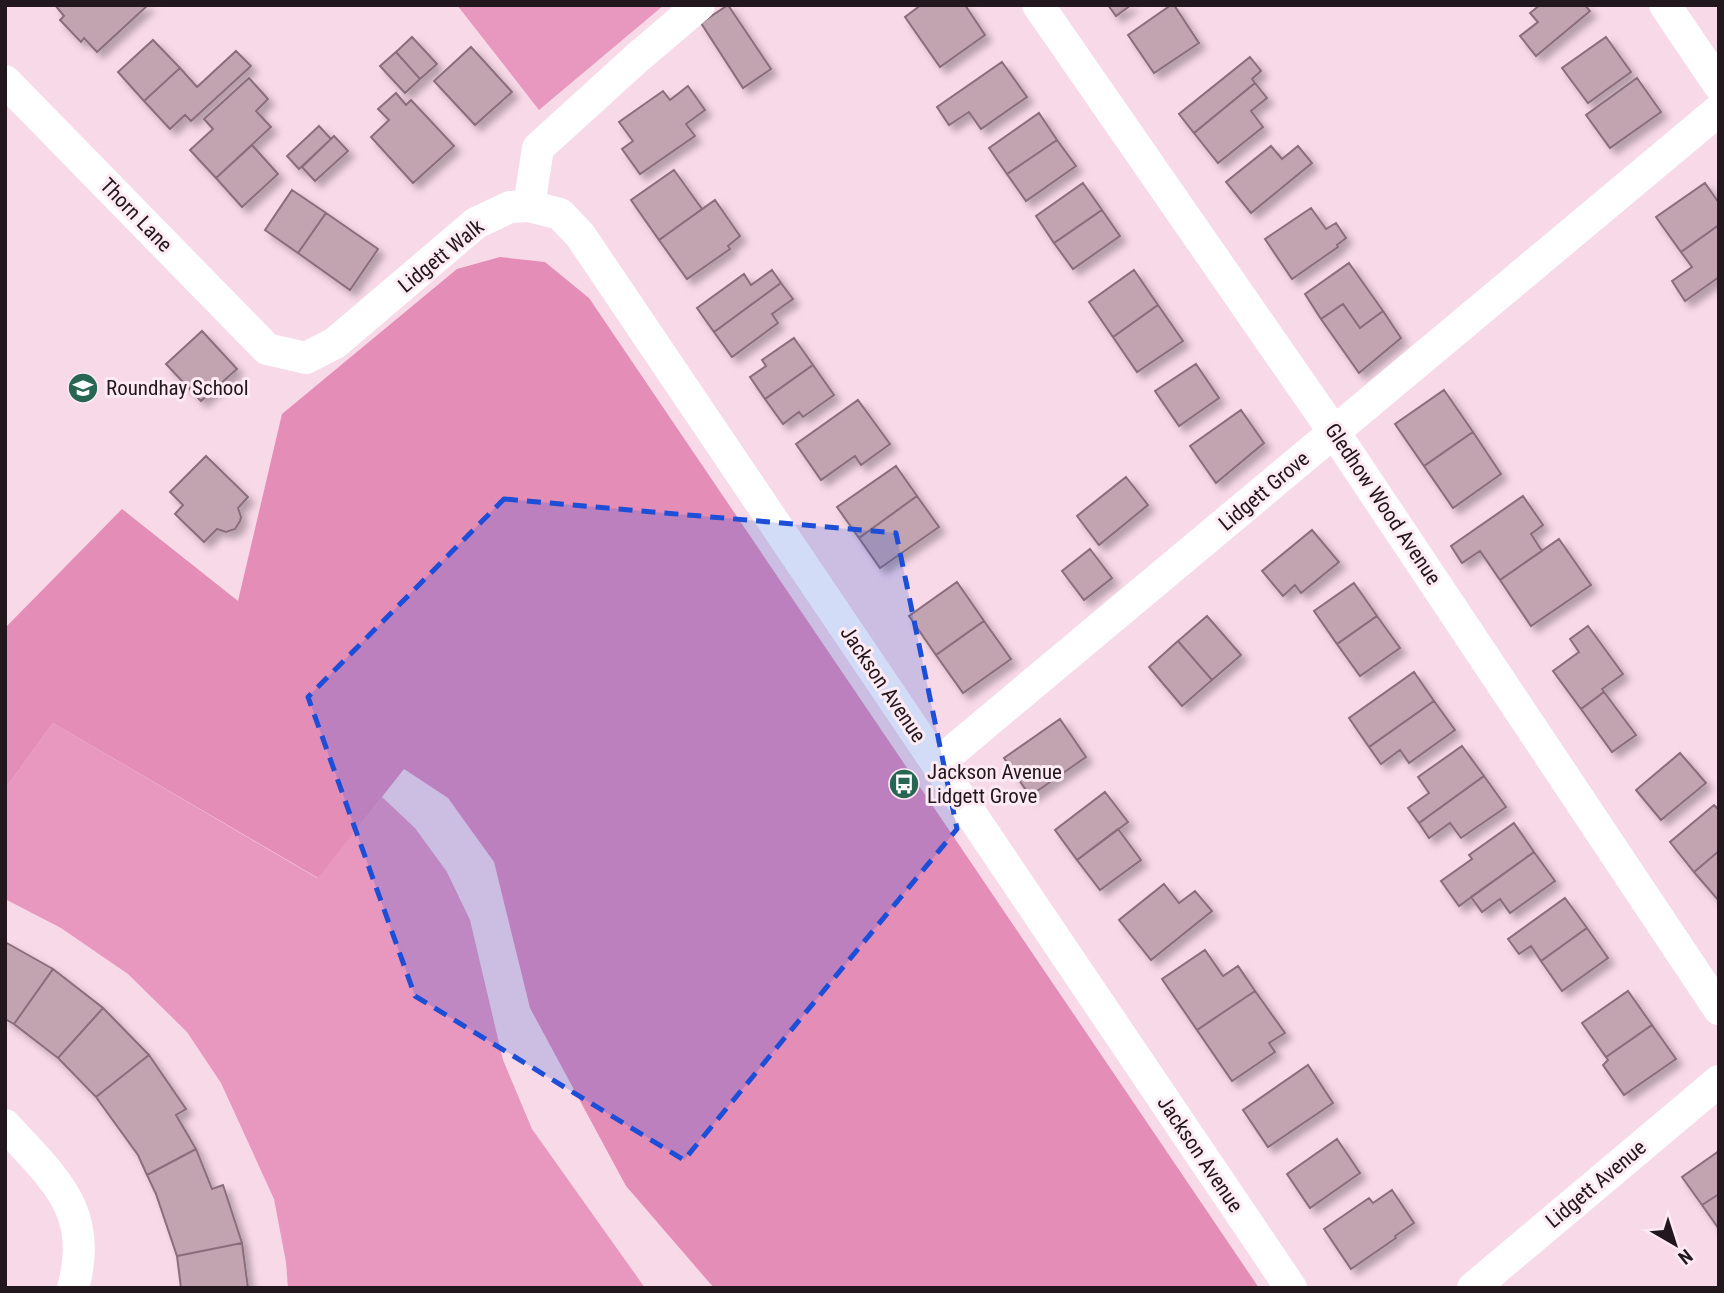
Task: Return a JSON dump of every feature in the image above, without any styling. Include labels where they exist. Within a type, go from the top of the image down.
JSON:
[{"type":"street","points":[[529,206],[538,148],[699,5]]},
{"type":"street","name":"Gledhow Wood Avenue","points":[[1038,5],[1334,432],[1719,1009]]},
{"type":"street","points":[[1665,5],[1719,85]]},
{"type":"street","name":"Thorn Lane","points":[[5,81],[267,349]]},
{"type":"street","name":"Lidgett Grove","points":[[937,764],[1719,110]]},
{"type":"street","name":"Lidgett Walk","points":[[267,349],[306,358],[335,343],[476,223],[510,207],[529,206]]},
{"type":"street","name":"Jackson Avenue","points":[[529,206],[560,214],[580,235],[1291,1288]]},
{"type":"street","name":"Lidgett Avenue","points":[[1473,1288],[1719,1081]]},
{"type":"street","points":[[5,1125],[58,1184],[75,1215],[80,1251],[73,1288]]},
{"type":"highlighted area","points":[[504,499],[896,533],[957,829],[684,1160],[415,996],[308,697]]},
{"type":"shaded area","points":[[457,5],[664,5],[539,110]]},
{"type":"shaded area","points":[[500,257],[545,262],[589,298],[1259,1288],[714,1288],[626,1186],[530,1008],[494,862],[448,798],[404,769],[318,878],[53,723],[5,789],[5,628],[122,509],[238,601],[282,414],[457,269]]},
{"type":"shaded area","points":[[53,723],[317,878],[382,797],[415,828],[447,872],[470,920],[503,1060],[532,1129],[645,1288],[288,1288],[274,1199],[221,1083],[187,1032],[128,974],[61,928],[5,899],[5,789]]},
{"type":"building","points":[[55,5],[148,5],[97,52],[84,38],[81,42],[60,20],[64,16]]},
{"type":"building","points":[[728,5],[771,69],[743,88],[701,23]]},
{"type":"building","points":[[921,5],[965,5],[985,35],[940,67],[905,17]]},
{"type":"building","points":[[1108,5],[1131,5],[1116,16]]},
{"type":"building","points":[[1174,5],[1199,43],[1154,73],[1128,35]]},
{"type":"building","points":[[1540,5],[1585,5],[1590,11],[1536,56],[1520,36],[1538,22],[1530,13]]},
{"type":"building","points":[[412,37],[437,64],[420,79],[396,52]]},
{"type":"building","points":[[1606,37],[1631,72],[1588,103],[1562,68]]},
{"type":"building","points":[[153,40],[180,68],[144,101],[118,72]]},
{"type":"building","points":[[471,47],[512,92],[475,125],[434,81]]},
{"type":"building","points":[[236,51],[251,66],[191,121],[185,115],[170,129],[144,101],[180,68],[197,87]]},
{"type":"building","points":[[396,52],[420,79],[405,93],[380,66]]},
{"type":"building","points":[[1250,57],[1261,71],[1252,79],[1255,83],[1194,133],[1179,114]]},
{"type":"building","points":[[1002,62],[1027,97],[981,129],[969,112],[949,125],[937,107]]},
{"type":"building","points":[[249,78],[268,99],[256,111],[271,127],[216,178],[190,150],[213,129],[204,119]]},
{"type":"building","points":[[1637,78],[1661,112],[1610,148],[1586,115]]},
{"type":"building","points":[[1255,83],[1267,98],[1251,111],[1263,127],[1218,163],[1194,133]]},
{"type":"building","points":[[688,86],[705,110],[686,124],[695,136],[640,174],[622,149],[633,141],[619,122],[663,91],[670,100]]},
{"type":"building","points":[[396,93],[406,105],[411,100],[454,146],[413,183],[371,137],[389,120],[378,109]]},
{"type":"building","points":[[1039,113],[1057,140],[1007,174],[989,148]]},
{"type":"building","points":[[319,126],[331,139],[299,169],[287,156]]},
{"type":"building","points":[[334,136],[348,151],[315,181],[302,167]]},
{"type":"building","points":[[1057,140],[1076,166],[1026,201],[1007,174]]},
{"type":"building","points":[[252,145],[278,174],[242,207],[216,178]]},
{"type":"building","points":[[1271,146],[1282,159],[1298,146],[1312,163],[1251,213],[1226,182]]},
{"type":"building","points":[[674,170],[702,209],[659,240],[631,200]]},
{"type":"building","points":[[1083,183],[1102,210],[1054,243],[1036,216]]},
{"type":"building","points":[[1705,183],[1719,203],[1719,225],[1681,252],[1656,217]]},
{"type":"building","points":[[292,190],[326,213],[298,253],[265,230]]},
{"type":"building","points":[[715,200],[740,236],[728,246],[730,249],[687,279],[659,240]]},
{"type":"building","points":[[1311,208],[1326,229],[1336,223],[1346,238],[1338,247],[1292,279],[1265,239]]},
{"type":"building","points":[[1102,210],[1120,236],[1073,269],[1054,243]]},
{"type":"building","points":[[326,213],[378,249],[350,290],[298,253]]},
{"type":"building","points":[[1719,225],[1719,277],[1685,301],[1672,281],[1692,267],[1681,252]]},
{"type":"building","points":[[1349,263],[1383,311],[1360,328],[1343,304],[1321,319],[1305,294]]},
{"type":"building","points":[[772,270],[781,283],[714,332],[697,308],[744,274],[751,285]]},
{"type":"building","points":[[1134,270],[1158,305],[1113,337],[1089,302]]},
{"type":"building","points":[[781,283],[793,299],[772,314],[778,323],[732,357],[714,332]]},
{"type":"building","points":[[1343,304],[1360,328],[1383,311],[1401,338],[1359,373],[1321,319]]},
{"type":"building","points":[[1158,305],[1183,341],[1137,372],[1113,337]]},
{"type":"building","points":[[202,331],[237,369],[201,401],[166,364]]},
{"type":"building","points":[[794,338],[813,365],[765,399],[750,377],[766,366],[762,360]]},
{"type":"building","points":[[1196,364],[1219,398],[1179,426],[1155,391]]},
{"type":"building","points":[[813,365],[834,395],[803,417],[799,412],[783,424],[765,399]]},
{"type":"building","points":[[1444,390],[1473,432],[1424,466],[1395,424]]},
{"type":"building","points":[[858,400],[890,444],[861,465],[855,456],[821,480],[796,444]]},
{"type":"building","points":[[1241,410],[1264,443],[1216,483],[1190,446]]},
{"type":"building","points":[[1473,432],[1501,474],[1453,508],[1424,466]]},
{"type":"building","points":[[206,456],[248,497],[238,508],[241,517],[235,529],[226,532],[217,529],[204,542],[175,514],[183,505],[170,492]]},
{"type":"building","points":[[896,466],[917,496],[859,538],[837,507]]},
{"type":"building","points":[[1126,477],[1148,505],[1099,545],[1077,516]]},
{"type":"building","points":[[917,496],[939,527],[880,568],[859,538]]},
{"type":"building","points":[[1523,496],[1543,525],[1531,534],[1542,551],[1500,580],[1480,551],[1462,563],[1451,546]]},
{"type":"building","points":[[1312,530],[1339,562],[1301,593],[1295,585],[1283,596],[1262,571]]},
{"type":"building","points":[[1559,539],[1591,585],[1531,626],[1500,580]]},
{"type":"building","points":[[1090,549],[1112,578],[1084,600],[1062,571]]},
{"type":"building","points":[[957,582],[984,621],[936,655],[909,616]]},
{"type":"building","points":[[1354,583],[1377,616],[1337,644],[1314,611]]},
{"type":"building","points":[[1207,616],[1241,655],[1212,680],[1178,641]]},
{"type":"building","points":[[1377,616],[1400,648],[1360,676],[1337,644]]},
{"type":"building","points":[[984,621],[1011,659],[963,693],[936,655]]},
{"type":"building","points":[[1588,626],[1623,674],[1581,709],[1553,671],[1579,652],[1570,639]]},
{"type":"building","points":[[1178,641],[1212,680],[1182,706],[1149,667]]},
{"type":"building","points":[[1414,672],[1434,701],[1369,747],[1349,718]]},
{"type":"building","points":[[1604,692],[1636,735],[1612,752],[1581,709]]},
{"type":"building","points":[[1434,701],[1455,730],[1409,763],[1400,750],[1381,764],[1369,747]]},
{"type":"building","points":[[1060,719],[1086,757],[1030,796],[1004,758]]},
{"type":"building","points":[[1462,746],[1484,776],[1419,823],[1408,808],[1429,793],[1418,777]]},
{"type":"building","points":[[1680,753],[1706,783],[1661,820],[1636,790]]},
{"type":"building","points":[[1484,776],[1506,807],[1461,838],[1450,823],[1429,838],[1419,823]]},
{"type":"building","points":[[1105,792],[1128,822],[1077,860],[1055,830]]},
{"type":"building","points":[[1714,805],[1719,810],[1719,851],[1694,872],[1670,842]]},
{"type":"building","points":[[1514,823],[1534,852],[1459,906],[1441,881],[1472,859],[1469,855]]},
{"type":"building","points":[[1118,829],[1141,860],[1100,890],[1077,860]]},
{"type":"building","points":[[1719,851],[1719,901],[1694,872]]},
{"type":"building","points":[[1534,852],[1555,881],[1510,913],[1500,899],[1482,912],[1471,897]]},
{"type":"building","points":[[1164,884],[1179,903],[1195,891],[1212,911],[1151,960],[1119,920]]},
{"type":"building","points":[[1565,898],[1587,928],[1541,961],[1531,946],[1519,954],[1508,939]]},
{"type":"building","points":[[1587,928],[1608,958],[1562,991],[1541,961]]},
{"type":"building","points":[[5,942],[53,969],[14,1024],[5,1019]]},
{"type":"building","points":[[1205,950],[1223,976],[1238,966],[1255,991],[1197,1030],[1162,979]]},
{"type":"building","points":[[53,969],[103,1008],[58,1058],[14,1024]]},
{"type":"building","points":[[1255,991],[1285,1033],[1269,1043],[1275,1052],[1232,1081],[1197,1030]]},
{"type":"building","points":[[1628,991],[1652,1025],[1606,1057],[1582,1023]]},
{"type":"building","points":[[103,1008],[149,1055],[96,1097],[58,1058]]},
{"type":"building","points":[[1652,1025],[1676,1059],[1624,1095],[1603,1065],[1608,1060],[1606,1057]]},
{"type":"building","points":[[149,1055],[186,1109],[176,1115],[196,1149],[147,1175],[138,1155],[96,1097]]},
{"type":"building","points":[[1308,1065],[1333,1103],[1268,1147],[1243,1110]]},
{"type":"building","points":[[1337,1139],[1360,1173],[1310,1208],[1287,1174]]},
{"type":"building","points":[[196,1149],[212,1189],[223,1185],[242,1243],[177,1256],[147,1175]]},
{"type":"building","points":[[1719,1151],[1719,1194],[1702,1205],[1682,1177]]},
{"type":"building","points":[[1392,1190],[1414,1223],[1351,1269],[1324,1229],[1369,1198],[1373,1203]]},
{"type":"building","points":[[1719,1194],[1719,1229],[1702,1205]]},
{"type":"building","points":[[242,1243],[248,1288],[181,1288],[177,1256]]},
{"type":"place","name":"Roundhay School","points":[[83,388]]},
{"type":"place","name":"Jackson Avenue Lidgett Grove","points":[[904,784]]}]
